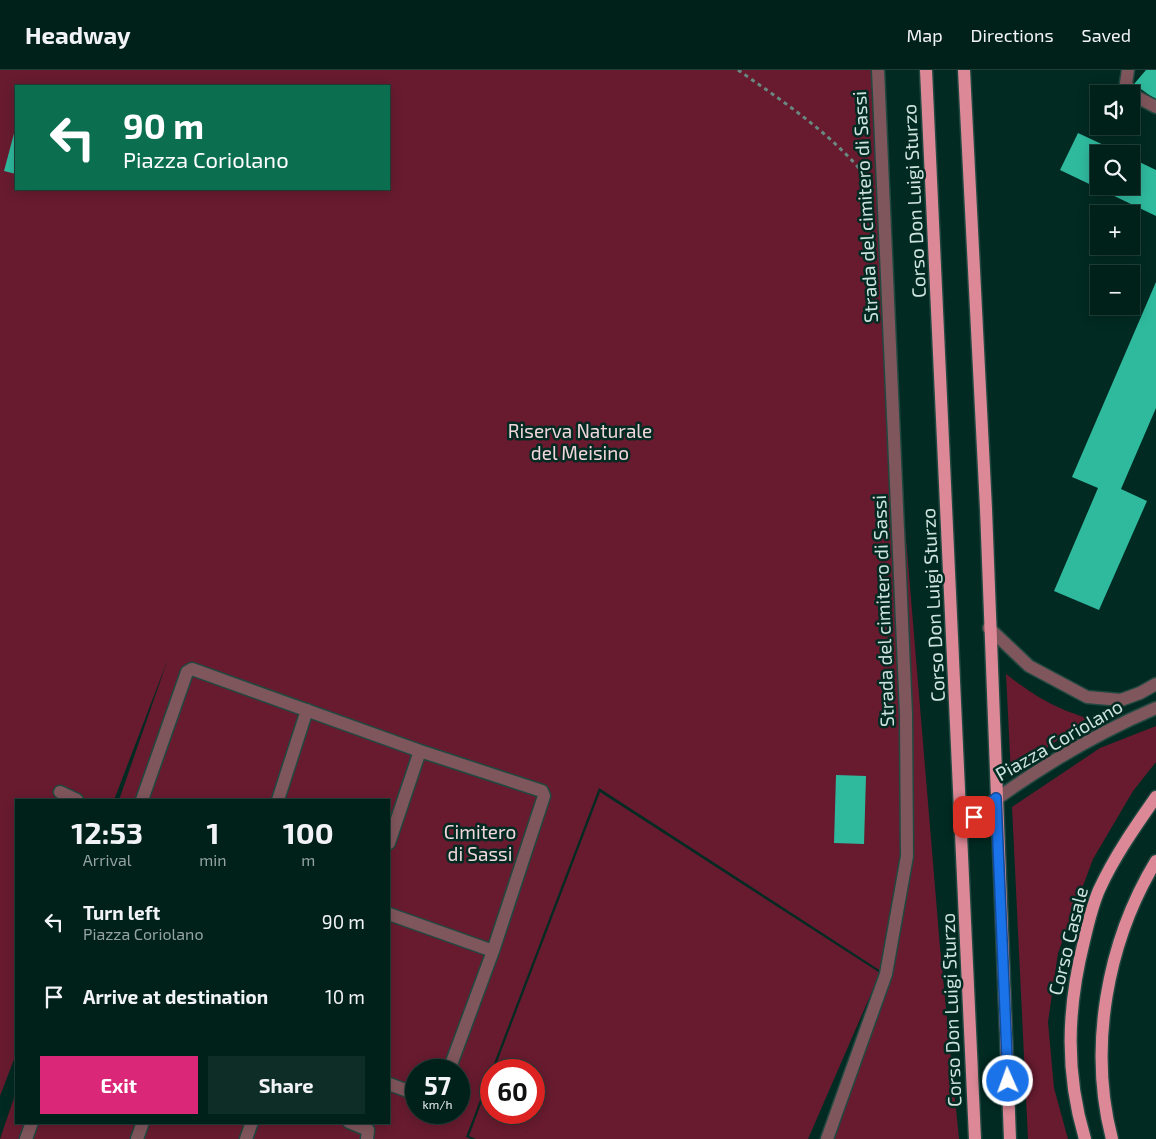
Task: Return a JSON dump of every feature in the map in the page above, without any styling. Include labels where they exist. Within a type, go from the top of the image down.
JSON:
[{"type":"main road","name":"Corso Don Luigi Sturzo","points":[[926,70],[975,1139]]},
{"type":"main road","points":[[964,70],[986,509],[989,628],[1010,1139]]},
{"type":"main road","name":"Corso Casale","points":[[1085,1139],[1075,1100],[1071,1056],[1070,1016],[1075,974],[1098,891],[1125,842],[1156,797]]},
{"type":"main road","points":[[1112,1139],[1105,1108],[1102,1063],[1103,1023],[1109,982],[1124,931],[1143,882],[1156,861]]},
{"type":"main road","points":[[1104,1139],[1109,1125]]},
{"type":"street","name":"Strada del cimitero di Sassi","points":[[827,1139],[886,974],[907,856],[906,714],[878,70]]},
{"type":"street","points":[[1127,85],[1128,70]]},
{"type":"street","points":[[1140,98],[1156,106]]},
{"type":"street","name":"Piazza Coriolano","points":[[989,628],[1028,666],[1087,697],[1122,700],[1155,707]]},
{"type":"street","points":[[142,799],[187,672],[192,669],[420,751],[542,791],[544,796],[493,951],[453,1059]]},
{"type":"street","points":[[1122,700],[1156,684]]},
{"type":"street","name":"Piazza Coriolano","points":[[962,826],[996,798],[1068,753],[1155,707]]},
{"type":"street","points":[[278,799],[307,710]]},
{"type":"street","points":[[390,840],[420,751]]},
{"type":"street","points":[[60,792],[75,799]]},
{"type":"street","points":[[390,914],[493,951]]},
{"type":"street","points":[[390,1084],[405,1090]]},
{"type":"street","points":[[26,1139],[31,1124]]},
{"type":"street","points":[[137,1139],[142,1124]]},
{"type":"street","points":[[246,1139],[251,1124]]},
{"type":"street","points":[[354,1124],[368,1130],[367,1139]]},
{"type":"path","points":[[738,70],[820,129],[845,151],[885,199]]},
{"type":"green space","name":"Riserva Naturale del Meisino","points":[[0,70],[871,70],[879,214],[940,947],[959,1139],[831,1139],[884,973],[599,788],[496,1059],[480,1059],[480,1100],[466,1137],[471,1139],[0,1139],[15,1095],[15,1124],[390,1124],[390,799],[119,799],[168,659],[114,799],[15,799],[15,1057],[0,1096]]},
{"type":"green space","points":[[1006,674],[1044,700],[1064,710],[1087,718],[1011,775]]},
{"type":"green space","points":[[1156,726],[1156,762],[1133,791],[1093,859],[1058,953],[1048,1022],[1054,1088],[1068,1139],[1028,1139],[1012,807],[1100,748]]},
{"type":"green space","points":[[600,792],[880,973],[808,1139],[476,1139],[469,1136],[480,1106],[480,1124],[545,1124],[545,1059],[498,1059]]},
{"type":"building","points":[[1146,70],[1156,70],[1156,100],[1140,88],[1140,85],[1134,84]]},
{"type":"building","points":[[15,130],[15,174],[4,171]]},
{"type":"building","points":[[1078,133],[1104,145],[1090,145],[1090,184],[1060,170]]},
{"type":"building","points":[[1140,162],[1156,170],[1156,216],[1140,208],[1140,205],[1133,205],[1112,195],[1140,195]]},
{"type":"building","points":[[1156,282],[1156,408],[1121,489],[1147,501],[1099,610],[1054,591],[1098,488],[1072,477]]},
{"type":"building","points":[[836,775],[866,776],[864,844],[834,843]]},
{"type":"route","points":[[974,817],[996,798],[1008,1081]]},
{"type":"park label","name":"Cimitero di Sassi","points":[[480,843]]}]
